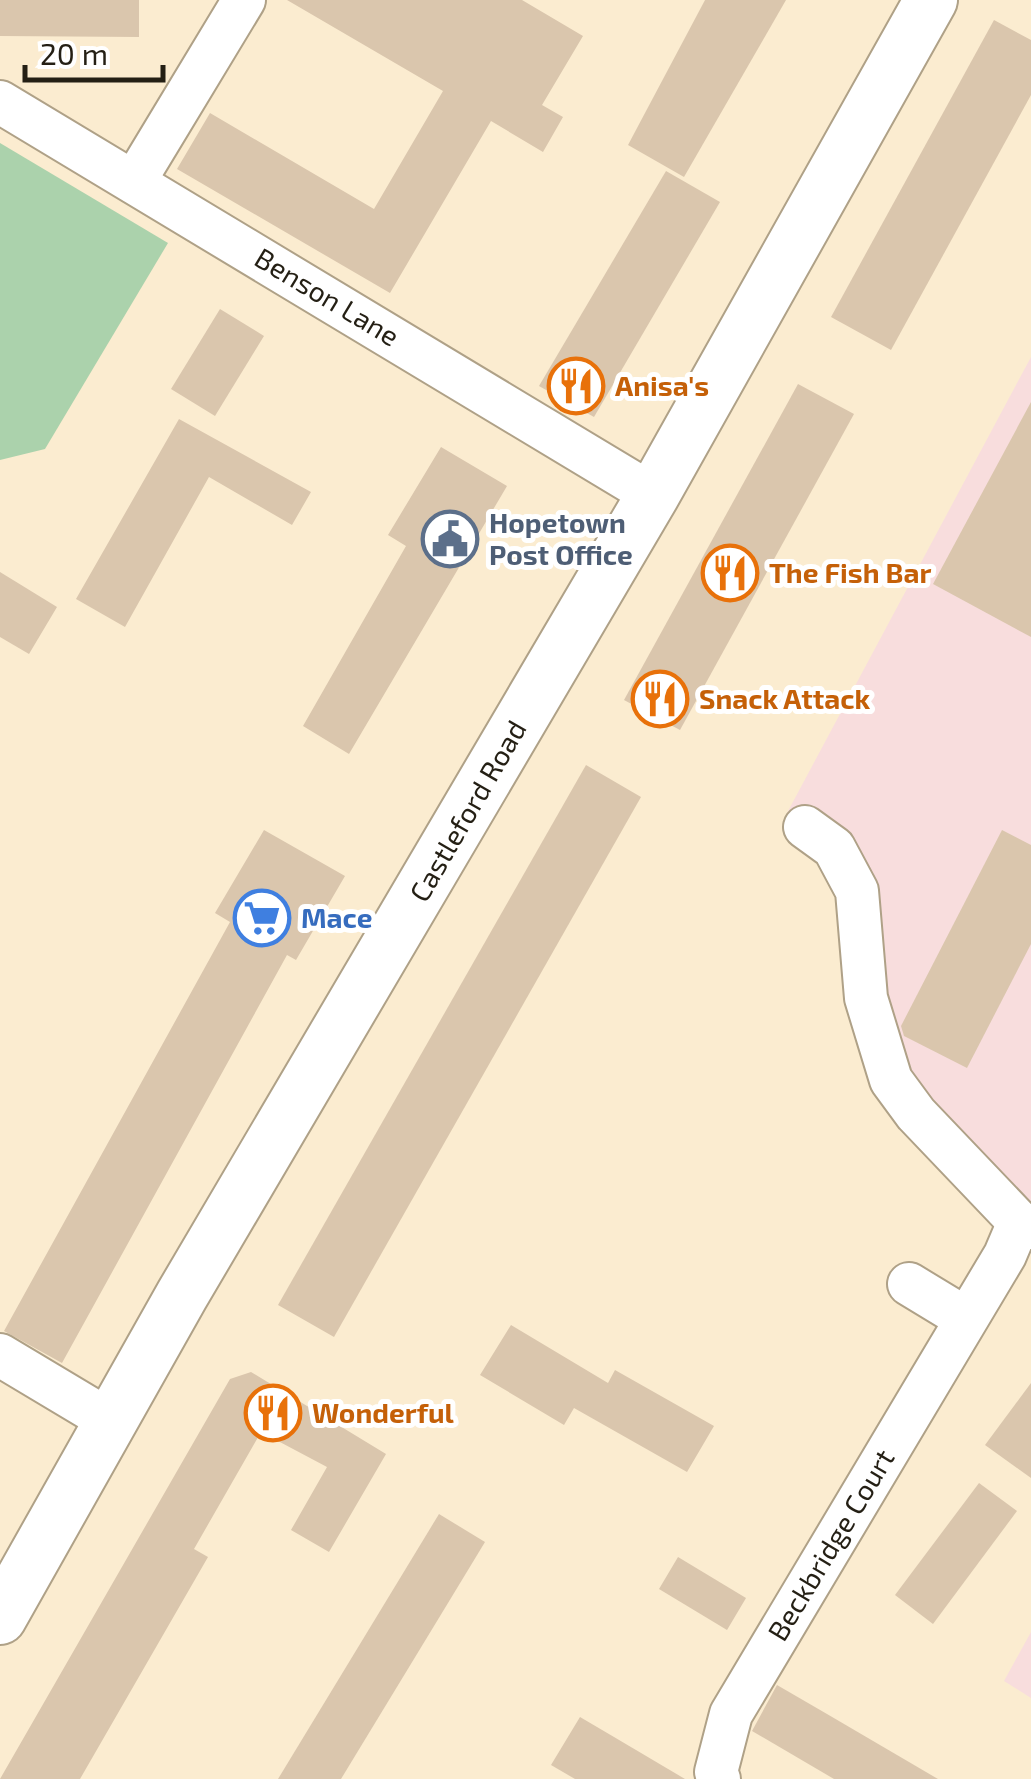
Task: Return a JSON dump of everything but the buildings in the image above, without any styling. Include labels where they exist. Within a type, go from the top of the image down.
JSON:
[{"type":"street","points":[[134,182],[244,0]]},
{"type":"street","name":"Castleford Road","points":[[0,1618],[182,1295],[653,495],[930,0]]},
{"type":"street","name":"Benson Lane","points":[[0,102],[653,495]]},
{"type":"street","points":[[805,827],[834,848],[856,891],[866,998],[891,1080],[916,1114],[1025,1225]]},
{"type":"street","name":"Beckbridge Court","points":[[719,1779],[716,1772],[731,1714],[965,1318],[1025,1225]]},
{"type":"street","points":[[909,1284],[965,1318]]},
{"type":"street","points":[[0,1354],[112,1422]]},
{"type":"shaded area","points":[[1031,357],[1031,1228],[916,1114],[834,848],[787,813]]},
{"type":"shaded area","points":[[1031,1632],[1031,1698],[1004,1681]]},
{"type":"green space","points":[[0,143],[168,243],[45,449],[0,460]]},
{"type":"place","name":"Anisa's","points":[[576,386]]},
{"type":"place","name":"Hopetown Post Office","points":[[450,539]]},
{"type":"place","name":"The Fish Bar","points":[[730,573]]},
{"type":"place","name":"Snack Attack","points":[[660,699]]},
{"type":"place","name":"Mace","points":[[262,918]]},
{"type":"place","name":"Wonderful","points":[[273,1413]]}]
